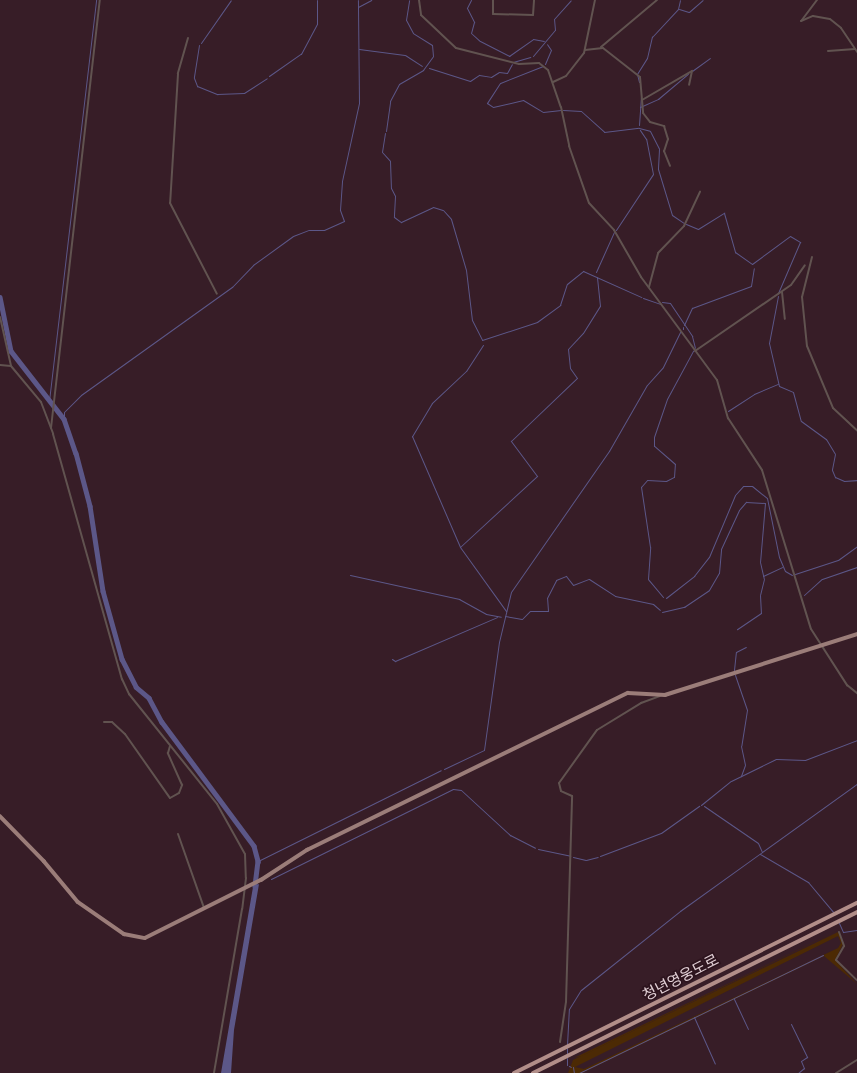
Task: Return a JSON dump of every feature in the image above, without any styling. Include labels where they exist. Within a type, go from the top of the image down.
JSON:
[{"type":"highway","name":"청년영웅도로","points":[[514,1073],[857,904]]},
{"type":"highway","name":"청년영웅도로","points":[[533,1073],[574,1054],[857,912]]},
{"type":"main road","points":[[0,816],[44,861],[78,902],[124,934],[152,936],[251,886],[307,850],[628,693],[661,695],[857,634]]},
{"type":"street","points":[[51,429],[100,0]]},
{"type":"street","points":[[419,0],[422,15],[456,48],[519,64],[544,65],[553,82],[569,146],[587,199],[614,230],[649,287],[717,380],[728,418],[762,470],[798,593],[820,645],[847,686],[857,693]]},
{"type":"street","points":[[493,0],[493,14],[533,15],[534,0]]},
{"type":"street","points":[[553,82],[566,76],[585,50],[595,0]]},
{"type":"street","points":[[585,50],[601,47],[658,0]]},
{"type":"street","points":[[817,0],[801,21],[813,16],[830,19],[842,28],[856,51]]},
{"type":"street","points":[[188,38],[178,74],[170,203],[217,294]]},
{"type":"street","points":[[601,47],[640,77],[645,116],[665,129],[668,139],[664,149],[670,166]]},
{"type":"street","points":[[828,51],[856,51]]},
{"type":"street","points":[[642,100],[692,71],[689,85]]},
{"type":"street","points":[[649,287],[658,253],[684,226],[700,191]]},
{"type":"street","points":[[812,257],[802,297],[807,346],[833,408],[857,430]]},
{"type":"street","points":[[695,351],[782,292],[797,280],[805,265]]},
{"type":"street","points":[[782,292],[785,319]]},
{"type":"street","points":[[0,317],[11,366],[41,402],[51,429],[122,679],[129,694],[217,804],[240,842],[246,866],[245,888],[214,1073]]},
{"type":"street","points":[[0,365],[11,366]]},
{"type":"street","points":[[560,1042],[566,1002],[572,796],[560,790],[559,782],[597,730],[641,703],[661,695]]},
{"type":"street","points":[[104,722],[112,722],[126,734],[170,798],[179,793],[182,785],[168,753],[170,746]]},
{"type":"street","points":[[178,834],[205,908]]},
{"type":"street","points":[[839,932],[844,946],[836,960],[857,980]]},
{"type":"street","points":[[836,1073],[857,1060]]},
{"type":"shaded area","points":[[259,884],[234,1030],[231,1073],[221,1073],[253,887]]},
{"type":"shaded area","points":[[857,921],[582,1056],[574,1058],[740,978]]},
{"type":"shaded area","points":[[838,932],[843,944],[835,960],[857,984],[824,956],[582,1073],[568,1073],[573,1060]],"holes":[[[838,936],[841,943],[838,948],[584,1069],[575,1067]]]},
{"type":"waterway","points":[[49,401],[96,0]]},
{"type":"waterway","points":[[201,43],[231,0]]},
{"type":"waterway","points":[[269,76],[301,54],[317,24],[317,0]]},
{"type":"waterway","points":[[64,419],[64,412],[81,395],[232,287],[253,265],[293,236],[309,230],[324,230],[344,221],[340,210],[342,181],[359,103],[358,0]]},
{"type":"waterway","points":[[358,7],[371,0]]},
{"type":"waterway","points":[[386,131],[390,101],[399,84],[423,70],[433,56],[432,45],[413,33],[406,20],[409,0]]},
{"type":"waterway","points":[[471,0],[467,8],[474,22],[471,33],[480,41],[509,56],[533,39],[544,41]]},
{"type":"waterway","points":[[533,56],[555,30],[554,19],[571,0]]},
{"type":"waterway","points":[[639,82],[637,74],[647,58],[652,37],[678,9],[680,0]]},
{"type":"waterway","points":[[679,9],[689,12],[703,0]]},
{"type":"waterway","points":[[545,64],[551,50],[547,44]]},
{"type":"waterway","points":[[199,45],[194,78],[197,86],[217,94],[244,93],[267,78]]},
{"type":"waterway","points":[[359,49],[405,55],[422,66]]},
{"type":"waterway","points":[[513,62],[530,57]]},
{"type":"waterway","points":[[692,71],[710,58]]},
{"type":"waterway","points":[[429,68],[470,81],[479,75],[491,77],[499,72],[507,73],[512,64]]},
{"type":"waterway","points":[[543,66],[500,83],[487,103],[493,107],[523,100],[543,112],[561,110]]},
{"type":"waterway","points":[[640,107],[658,99],[688,74]]},
{"type":"waterway","points":[[639,125],[641,97]]},
{"type":"waterway","points":[[563,110],[581,111],[604,132],[639,128],[650,131],[659,149],[658,169],[672,215],[684,223]]},
{"type":"waterway","points":[[616,230],[653,174],[646,139],[640,130]]},
{"type":"waterway","points":[[385,133],[382,152],[390,161],[391,188],[395,196],[394,217],[401,222],[433,207],[443,210],[451,219],[466,270],[472,320],[482,340],[537,322],[560,305],[567,284],[583,271],[641,297]]},
{"type":"waterway","points":[[686,224],[698,229],[724,213],[735,252],[752,264],[790,236],[800,242],[778,293]]},
{"type":"waterway","points":[[596,272],[614,232]]},
{"type":"waterway","points":[[684,325],[692,308],[751,286],[754,268]]},
{"type":"waterway","points":[[460,547],[537,476],[511,441],[577,378],[570,368],[568,349],[583,333],[600,306],[597,277]]},
{"type":"waterway","points":[[778,296],[769,343],[779,386],[793,392],[801,421],[826,439],[835,454],[832,470],[835,477],[844,481],[857,480]]},
{"type":"waterway","points":[[0,297],[11,351],[64,419],[76,453],[90,506],[103,591],[122,659],[136,687],[149,698],[162,722],[254,846],[258,861],[255,886]]},
{"type":"waterway","points":[[643,298],[660,304]]},
{"type":"waterway","points":[[662,302],[670,303],[692,336],[695,348]]},
{"type":"waterway","points":[[444,769],[484,750],[499,642],[511,592],[609,451],[647,385],[663,367],[680,332]]},
{"type":"waterway","points":[[483,345],[466,371],[432,403],[412,436],[460,547],[506,611]]},
{"type":"waterway","points":[[663,597],[648,579],[650,547],[641,487],[647,480],[666,481],[674,477],[675,464],[654,446],[654,437],[667,399],[693,351]]},
{"type":"waterway","points":[[728,411],[754,394],[778,384]]},
{"type":"waterway","points":[[666,598],[694,576],[709,557],[735,495],[743,486],[752,486],[767,498],[779,557],[785,571],[792,575]]},
{"type":"waterway","points":[[662,612],[684,607],[709,590],[719,573],[721,549],[739,510],[746,502],[765,503],[760,562],[764,579],[760,595],[761,613],[737,629]]},
{"type":"waterway","points":[[795,574],[838,560],[857,546]]},
{"type":"waterway","points":[[763,576],[782,567]]},
{"type":"waterway","points":[[804,595],[822,579],[857,567]]},
{"type":"waterway","points":[[350,575],[459,599],[486,614],[501,617]]},
{"type":"waterway","points":[[505,616],[522,619],[530,611],[548,611],[547,598],[556,580],[566,576],[573,585],[589,579],[615,596],[653,604],[660,610]]},
{"type":"waterway","points":[[392,659],[395,661],[497,617]]},
{"type":"waterway","points":[[734,670],[736,652],[746,647]]},
{"type":"waterway","points":[[735,675],[747,710],[741,746],[745,765],[741,776]]},
{"type":"waterway","points":[[701,805],[731,781],[776,759],[805,760],[857,740]]},
{"type":"waterway","points":[[258,861],[441,770]]},
{"type":"waterway","points":[[567,1045],[569,1009],[581,990],[680,911],[857,784]]},
{"type":"waterway","points":[[271,879],[453,789],[461,790],[510,835],[535,848]]},
{"type":"waterway","points":[[600,856],[661,833],[699,806]]},
{"type":"waterway","points":[[704,806],[758,843],[762,852]]},
{"type":"waterway","points":[[538,849],[570,856]]},
{"type":"waterway","points":[[760,854],[808,882],[834,913]]},
{"type":"waterway","points":[[573,857],[586,860],[598,857]]},
{"type":"waterway","points":[[839,923],[843,932],[857,930]]},
{"type":"waterway","points":[[579,1073],[823,955]]},
{"type":"waterway","points":[[734,999],[748,1029]]},
{"type":"waterway","points":[[694,1017],[715,1064]]},
{"type":"waterway","points":[[791,1024],[807,1057],[801,1061],[804,1068],[798,1073]]},
{"type":"waterway","points":[[567,1048],[567,1055]]},
{"type":"waterway","points":[[567,1058],[567,1065]]},
{"type":"waterway","points":[[573,1067],[574,1073]]}]
